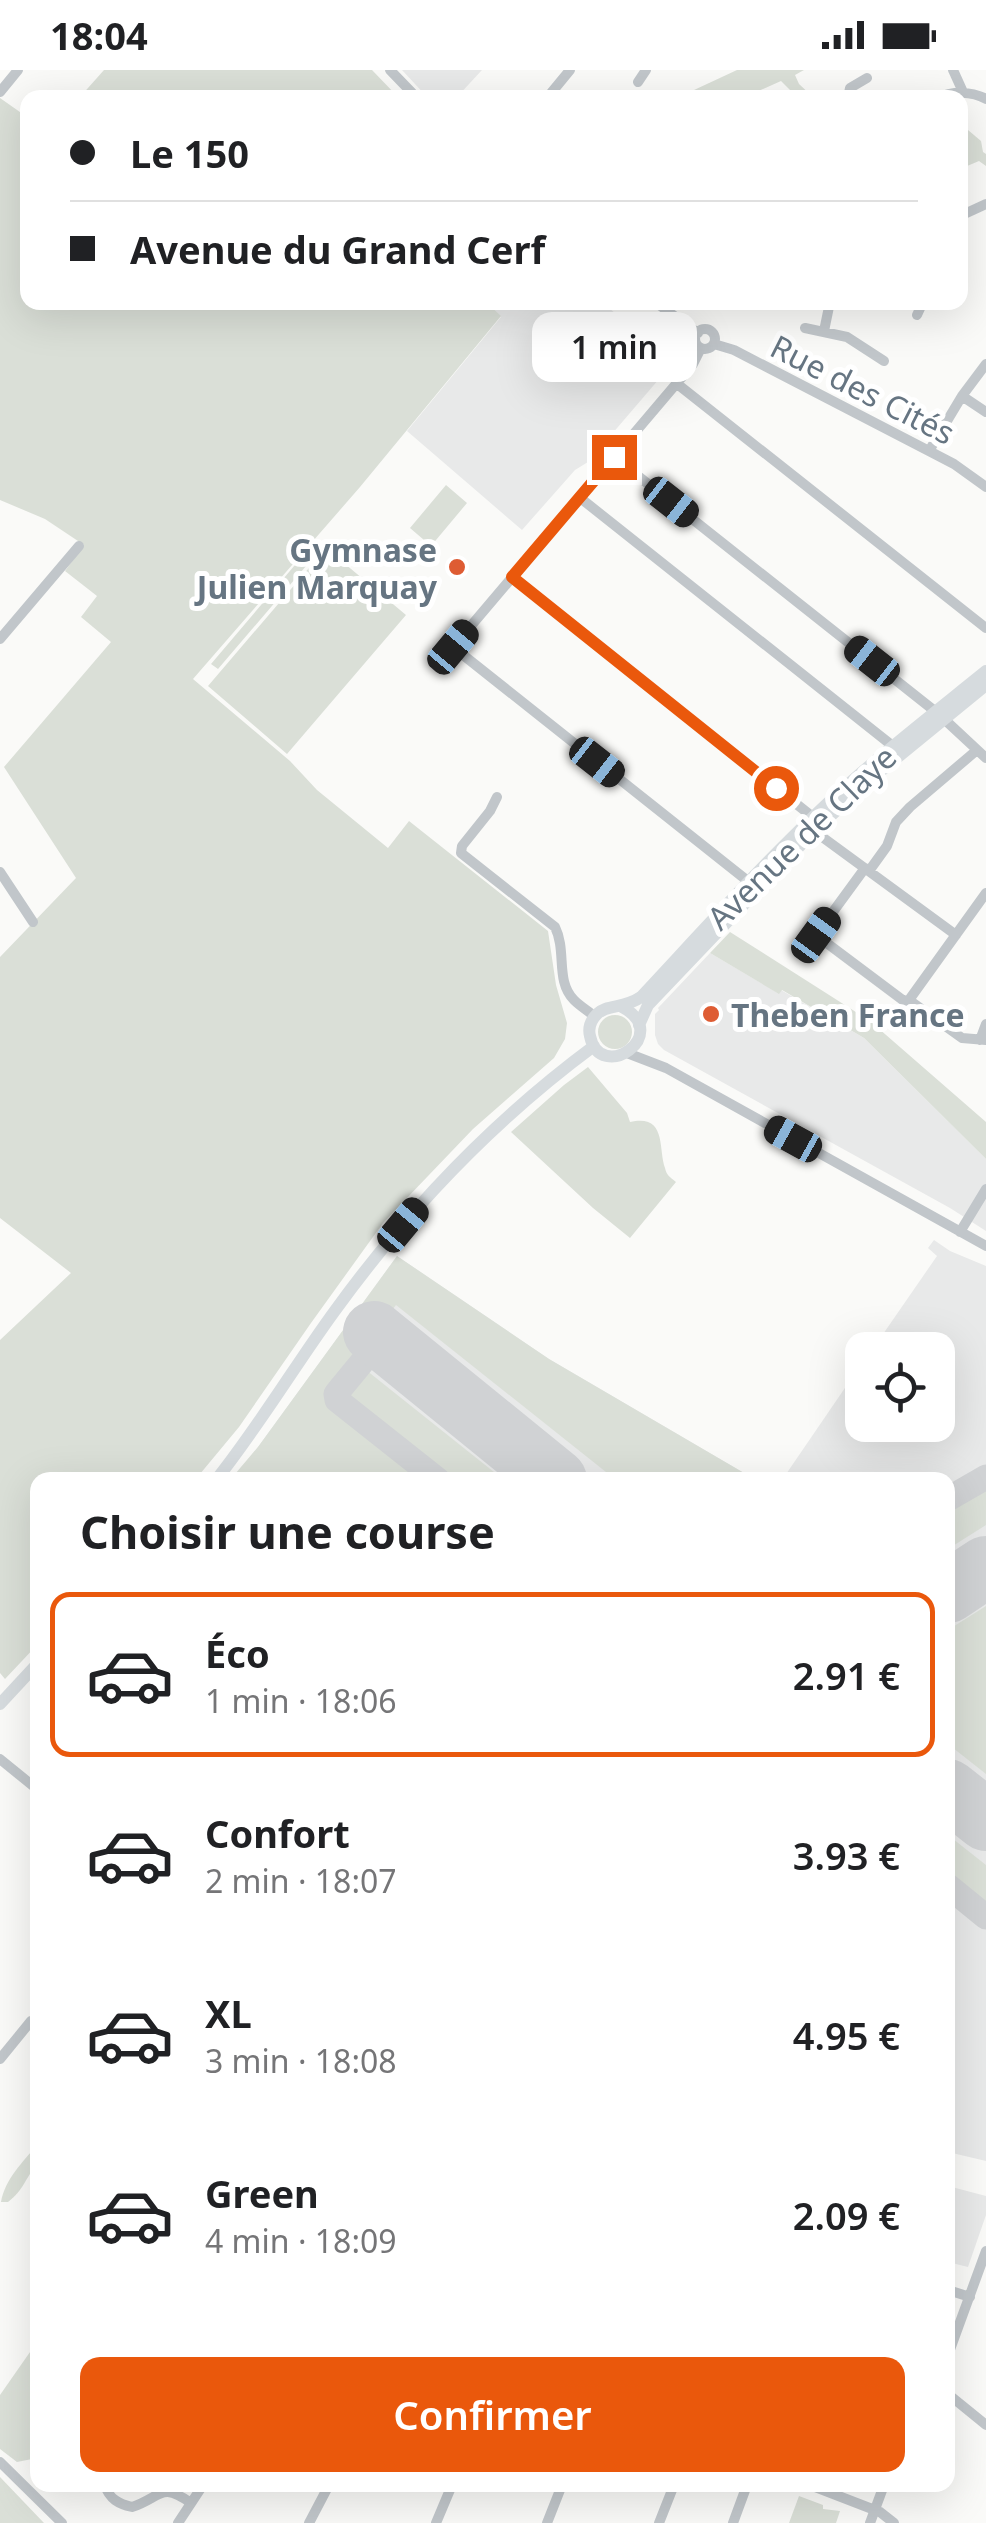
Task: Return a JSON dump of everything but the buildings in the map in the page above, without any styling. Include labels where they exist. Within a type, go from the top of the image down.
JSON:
[{"type":"main road","name":"Avenue de Claye","points":[[627,1053],[633,1048],[648,1005],[814,824],[871,779],[986,671]]},
{"type":"main road","name":"Avenue de Claye","points":[[594,1016],[640,998],[749,882],[894,747],[986,684]]},
{"type":"main road","points":[[622,1008],[635,1017],[639,1029]]},
{"type":"main road","points":[[594,1016],[590,1028],[594,1046],[606,1055],[627,1053]]},
{"type":"main road","points":[[222,1472],[334,1311],[417,1208],[502,1123],[594,1046]]},
{"type":"main road","points":[[0,1696],[30,1669]]},
{"type":"main road","points":[[0,1704],[30,1671]]},
{"type":"street","points":[[0,92],[18,70]]},
{"type":"street","points":[[390,70],[409,90]]},
{"type":"street","points":[[554,90],[570,70]]},
{"type":"street","points":[[638,82],[646,70]]},
{"type":"street","points":[[850,90],[867,78]]},
{"type":"street","points":[[666,310],[698,332]]},
{"type":"street","points":[[824,331],[828,310]]},
{"type":"street","points":[[917,314],[919,310]]},
{"type":"street","points":[[805,328],[847,337],[884,361]]},
{"type":"street","points":[[698,332],[712,332],[715,338],[709,348],[701,348]]},
{"type":"street","points":[[698,332],[696,342],[701,348]]},
{"type":"street","name":"Rue des Cités","points":[[714,344],[734,350],[929,450],[986,486]]},
{"type":"street","points":[[701,348],[693,364],[453,647],[749,882]]},
{"type":"street","points":[[929,450],[986,364]]},
{"type":"street","points":[[676,384],[986,628]]},
{"type":"street","points":[[962,396],[986,412]]},
{"type":"street","points":[[614,457],[940,715],[982,754],[910,806],[896,822],[886,846],[816,935],[877,982],[962,1038],[983,1040],[986,1024]]},
{"type":"street","points":[[579,497],[894,747]]},
{"type":"street","points":[[0,639],[79,546]]},
{"type":"street","points":[[512,577],[867,870],[956,934]]},
{"type":"street","points":[[497,797],[460,853],[555,928],[561,942],[565,986],[572,998],[594,1016]]},
{"type":"street","points":[[0,872],[33,922]]},
{"type":"street","points":[[909,1000],[986,894]]},
{"type":"street","points":[[639,1029],[648,1052],[666,1068]]},
{"type":"street","points":[[627,1053],[666,1068],[986,1246]]},
{"type":"street","points":[[960,1232],[986,1190]]},
{"type":"street","points":[[0,1758],[30,1783]]},
{"type":"street","points":[[0,2059],[30,2022]]},
{"type":"street","points":[[955,2337],[983,2270],[986,2251]]},
{"type":"street","points":[[955,2292],[970,2297]]},
{"type":"street","points":[[955,2400],[986,2426]]},
{"type":"street","points":[[0,2462],[30,2492]]},
{"type":"street","points":[[30,2492],[62,2523]]},
{"type":"street","points":[[109,2492],[120,2504],[132,2508],[166,2492]]},
{"type":"street","points":[[176,2492],[192,2502]]},
{"type":"street","points":[[178,2523],[198,2492]]},
{"type":"street","points":[[309,2523],[325,2492]]},
{"type":"street","points":[[436,2523],[449,2492]]},
{"type":"street","points":[[547,2523],[559,2492]]},
{"type":"street","points":[[659,2523],[671,2492]]},
{"type":"street","points":[[733,2523],[744,2492]]},
{"type":"street","points":[[829,2492],[875,2509],[894,2523]]},
{"type":"street","points":[[870,2523],[881,2492]]},
{"type":"shaded area","points":[[104,70],[372,70],[391,90],[86,90]]},
{"type":"shaded area","points":[[402,70],[482,70],[463,90],[421,90]]},
{"type":"shaded area","points":[[737,70],[804,70],[795,75],[805,90],[790,90],[781,81],[761,90],[694,90]]},
{"type":"shaded area","points":[[0,98],[20,112],[20,310],[495,310],[501,316],[360,487],[193,679],[388,848],[409,821],[548,931],[556,985],[567,1023],[565,1039],[554,1058],[473,1129],[383,1223],[239,1427],[202,1472],[30,1472],[30,1652],[5,1679],[0,1673],[0,1340],[71,1273],[0,1218],[0,957],[76,878],[4,767],[111,642],[81,617],[97,596],[65,571],[84,545],[45,519],[0,500]]},
{"type":"shaded area","points":[[968,130],[981,141],[986,154],[986,166],[979,161],[968,166]]},
{"type":"shaded area","points":[[494,310],[611,310],[653,345],[667,331],[675,331],[689,344],[588,462],[575,470],[522,530],[407,431],[501,317]]},
{"type":"shaded area","points":[[446,485],[467,503],[431,546],[410,528]]},
{"type":"shaded area","points":[[317,539],[324,545],[218,669],[211,664]]},
{"type":"shaded area","points":[[326,548],[406,615],[287,754],[208,686]]},
{"type":"shaded area","points":[[730,932],[870,1021],[986,1122],[986,1159],[864,1038],[710,953]]},
{"type":"shaded area","points":[[710,953],[864,1038],[986,1159],[986,1231],[658,1044],[658,1008]]},
{"type":"shaded area","points":[[615,1015],[627,1020],[632,1032],[627,1044],[615,1049],[603,1044],[598,1032],[603,1020]]},
{"type":"shaded area","points":[[588,1067],[627,1113],[630,1122],[642,1121],[655,1128],[666,1171],[676,1182],[630,1238],[511,1132]]},
{"type":"shaded area","points":[[934,1240],[986,1266],[986,2161],[955,2154],[955,1472],[787,1472],[845,1388],[845,1442],[955,1442],[955,1332],[884,1332],[937,1256],[928,1248]]},
{"type":"shaded area","points":[[397,1256],[549,1359],[742,1472],[238,1472]]},
{"type":"shaded area","points":[[397,1256],[549,1359],[742,1472],[606,1472],[396,1305],[328,1394],[335,1410],[415,1472],[237,1472]]},
{"type":"shaded area","points":[[366,1370],[494,1472],[440,1472],[346,1397]]},
{"type":"shaded area","points":[[986,1483],[986,1525],[955,1545],[955,1503]]},
{"type":"shaded area","points":[[986,1606],[986,1774],[955,1750],[955,1626]]},
{"type":"shaded area","points":[[955,1841],[986,1865],[986,1907],[955,1882]]},
{"type":"shaded area","points":[[30,2153],[30,2175],[8,2202],[1,2202],[10,2178]]},
{"type":"shaded area","points":[[955,2188],[986,2196],[986,2215],[968,2267],[955,2264]]},
{"type":"shaded area","points":[[30,2352],[30,2459],[17,2462],[0,2449],[0,2395]]},
{"type":"shaded area","points":[[0,2477],[44,2523],[0,2523]]},
{"type":"shaded area","points":[[799,2496],[823,2505],[823,2509],[840,2511],[836,2523],[789,2523]]},
{"type":"taxiway","points":[[382,1338],[336,1394],[337,1400],[428,1472]]},
{"type":"taxiway","points":[[955,1495],[986,1477]]},
{"type":"taxiway","points":[[955,1892],[986,1917]]},
{"type":"runway","points":[[374,1332],[546,1472]]},
{"type":"runway","points":[[955,1587],[986,1567]]},
{"type":"runway","points":[[955,1796],[986,1820]]},
{"type":"place","name":"Gymnase Julien Marquay","points":[[457,567]]},
{"type":"place","name":"Theben France","points":[[711,1014]]},
{"type":"route","points":[[614,457],[512,577],[776,788]]}]
